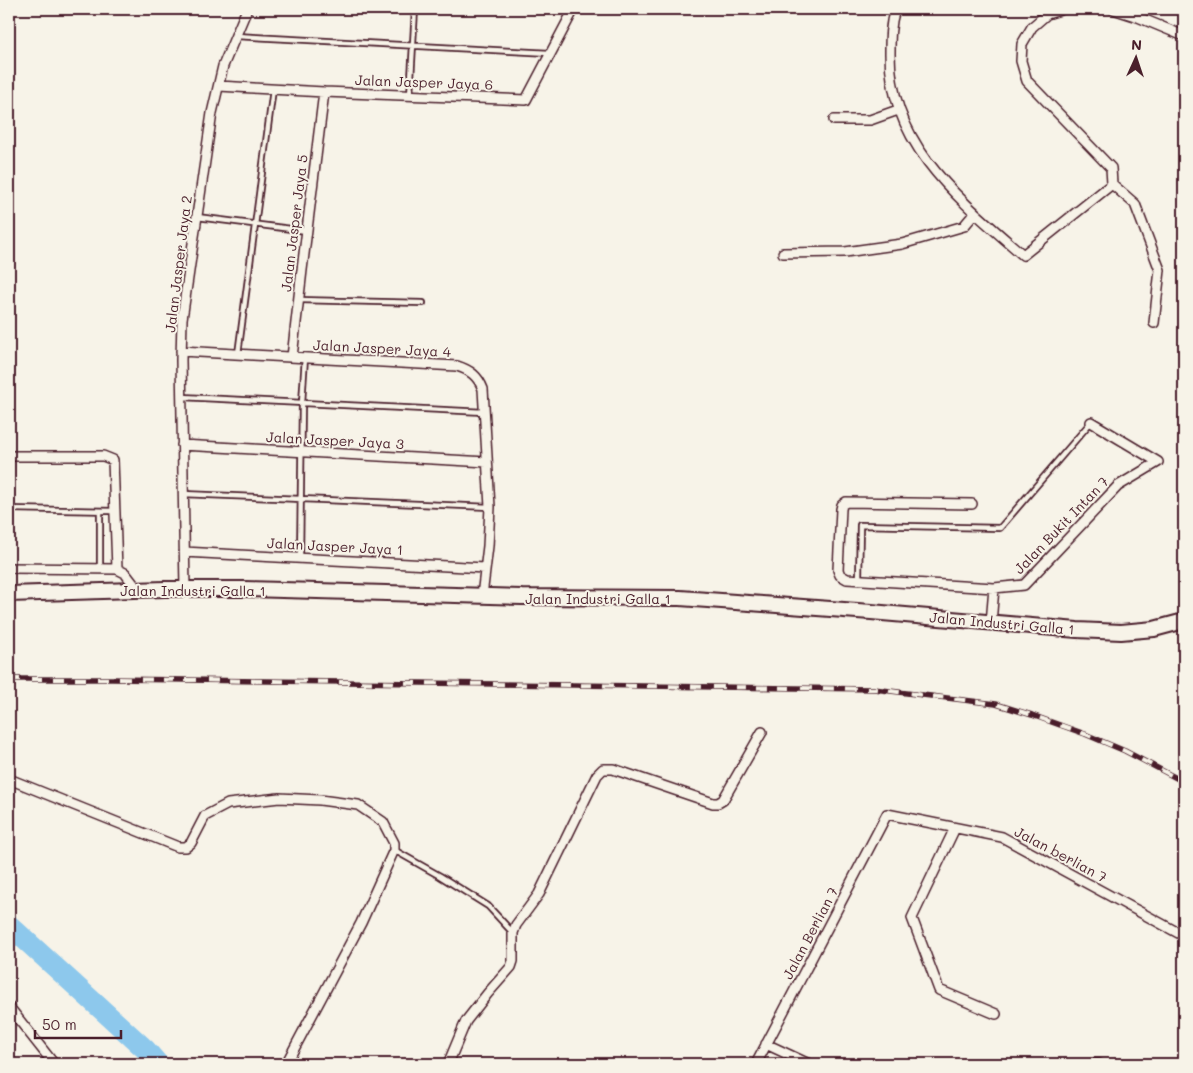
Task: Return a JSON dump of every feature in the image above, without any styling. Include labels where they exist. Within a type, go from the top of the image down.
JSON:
[{"type":"main road","name":"Jalan Industri Galla 1","points":[[9,594],[184,589],[482,596],[680,598],[1121,632],[1154,629],[1184,621]]},
{"type":"street","name":"Jalan Jasper Jaya 2","points":[[184,589],[182,319],[212,113],[223,66],[247,9]]},
{"type":"street","name":"Jalan Jasper Jaya 6","points":[[218,86],[526,100],[574,9]]},
{"type":"street","points":[[895,9],[890,36],[890,73],[898,110],[913,141],[937,173],[975,213],[1023,255],[1112,184]]},
{"type":"street","points":[[1063,9],[1047,14],[1032,27],[1022,44],[1021,61],[1027,81],[1112,168],[1112,184],[1135,204],[1160,270],[1154,323]]},
{"type":"street","points":[[1113,9],[1184,36]]},
{"type":"street","name":"Jalan Jasper Jaya 5","points":[[292,357],[324,92]]},
{"type":"street","points":[[834,120],[870,120],[898,110]]},
{"type":"street","points":[[782,254],[845,252],[902,244],[964,226],[975,213]]},
{"type":"street","name":"Jalan Jasper Jaya 4","points":[[181,351],[457,366],[468,369],[480,382],[483,390],[490,507],[482,596]]},
{"type":"street","name":"Jalan Bukit Intan 7","points":[[972,504],[846,502],[842,505],[841,509],[838,570],[840,575],[847,579],[858,580],[994,588],[1024,585],[1118,486],[1158,462],[1090,422]]},
{"type":"street","name":"Jalan Jasper Jaya 3","points":[[182,445],[487,462]]},
{"type":"street","points":[[9,456],[103,456],[113,460],[117,569]]},
{"type":"street","name":"Jalan Jasper Jaya 1","points":[[184,552],[486,568]]},
{"type":"street","points":[[9,568],[117,569],[125,573],[138,590]]},
{"type":"street","points":[[991,622],[994,588]]},
{"type":"street","points":[[448,1064],[466,1021],[488,992],[511,967],[513,933],[516,925],[539,894],[597,775],[603,769],[613,769],[713,803],[718,803],[723,800],[762,732]]},
{"type":"street","points":[[9,778],[178,847],[186,847],[191,843],[205,816],[228,804],[279,798],[320,800],[358,805],[383,822],[394,843],[394,850],[361,922],[286,1064]]},
{"type":"street","name":"Jalan berlian 7","points":[[887,814],[1002,837],[1184,936]]},
{"type":"street","name":"Jalan Berlian 7","points":[[756,1064],[887,814]]},
{"type":"street","points":[[956,828],[912,918],[938,990],[996,1014]]},
{"type":"street","points":[[9,1007],[54,1064]]},
{"type":"street","points":[[766,1044],[809,1064]]},
{"type":"street","points":[[1093,1064],[1099,1064]]},
{"type":"lane","points":[[410,96],[415,9]]},
{"type":"lane","points":[[236,36],[550,54]]},
{"type":"lane","points":[[238,354],[273,89]]},
{"type":"lane","points":[[197,217],[307,231]]},
{"type":"lane","points":[[299,300],[423,302]]},
{"type":"lane","points":[[300,558],[302,403],[305,357]]},
{"type":"lane","points":[[182,397],[484,412]]},
{"type":"lane","points":[[858,580],[860,524],[1000,528],[1090,422]]},
{"type":"lane","points":[[183,494],[490,507]]},
{"type":"lane","points":[[9,509],[115,511]]},
{"type":"lane","points":[[100,511],[100,568]]},
{"type":"lane","points":[[394,850],[488,906],[513,933]]},
{"type":"waterway","points":[[9,925],[145,1049],[158,1064]]},
{"type":"railway","points":[[9,679],[874,689],[996,704],[1085,734],[1125,751],[1184,782]]}]
